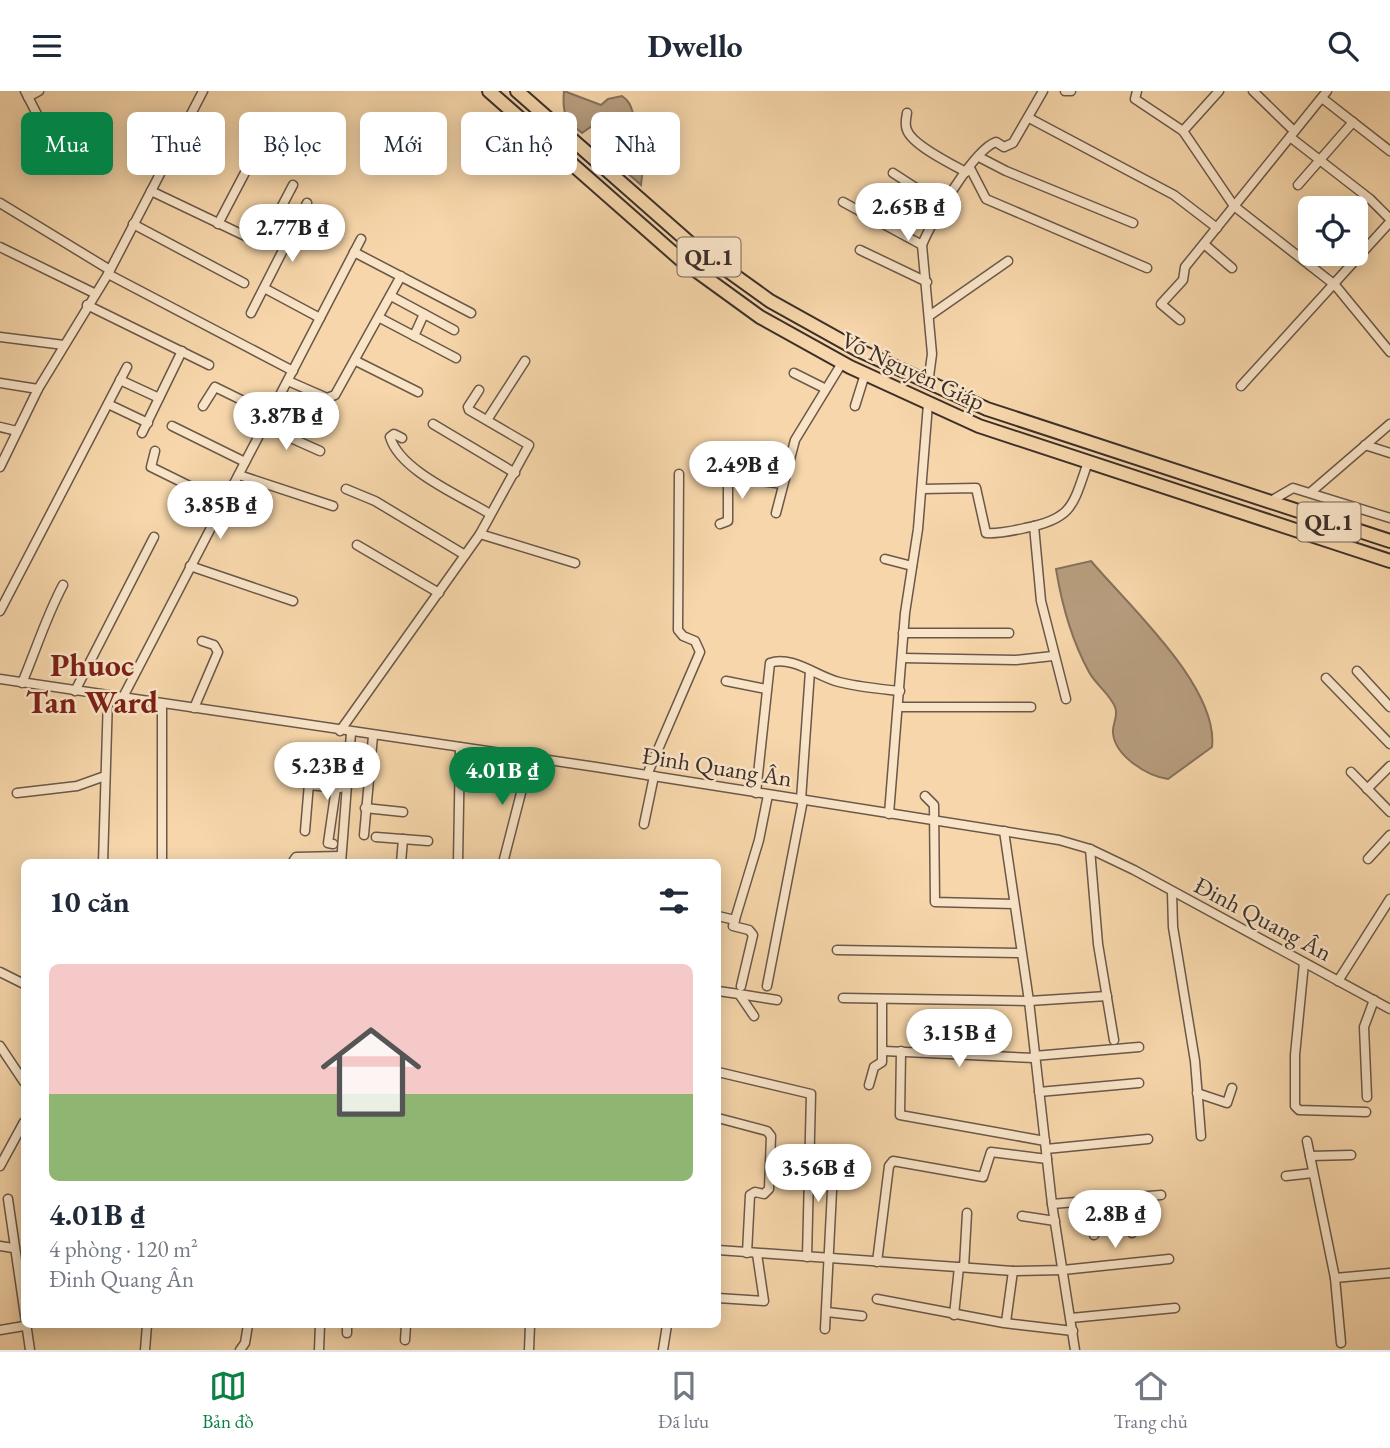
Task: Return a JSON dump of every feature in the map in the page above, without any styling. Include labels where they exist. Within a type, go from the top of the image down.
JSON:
[{"type":"highway","name":"Võ Nguyên Giáp","points":[[489,91],[680,259],[760,317],[865,375],[979,426],[1390,561]]},
{"type":"highway","name":"Võ Nguyên Giáp","points":[[517,91],[692,245],[770,301],[858,350],[987,409],[1390,541]]},
{"type":"street","points":[[37,112],[27,94],[39,91]]},
{"type":"street","points":[[0,467],[38,389],[109,272],[203,91]]},
{"type":"street","points":[[928,384],[932,354],[922,245],[968,170],[993,143],[1003,147],[1013,143],[1043,91]]},
{"type":"street","points":[[1065,91],[1071,91]]},
{"type":"street","points":[[1137,91],[1135,99],[1183,131],[1234,205],[1335,285],[1390,352]]},
{"type":"street","points":[[1183,131],[1219,91]]},
{"type":"street","points":[[1241,386],[1335,285],[1390,220],[1370,199],[1292,134],[1252,91]]},
{"type":"street","points":[[1180,320],[1161,304],[1183,280],[1185,267],[1324,94],[1353,122],[1390,151]]},
{"type":"street","points":[[907,114],[906,129],[909,135],[933,153],[968,170],[986,199],[1147,268]]},
{"type":"street","points":[[1029,118],[1174,195],[1217,228]]},
{"type":"street","points":[[1298,185],[1353,122]]},
{"type":"street","points":[[979,157],[1006,171],[1133,223]]},
{"type":"street","points":[[893,173],[944,206]]},
{"type":"street","points":[[218,224],[244,175]]},
{"type":"street","points":[[151,191],[262,244],[293,185]]},
{"type":"street","points":[[843,202],[922,245]]},
{"type":"street","points":[[0,203],[109,272],[293,371]]},
{"type":"street","points":[[251,313],[307,203]]},
{"type":"street","points":[[133,224],[244,283]]},
{"type":"street","points":[[122,699],[361,239]]},
{"type":"street","points":[[1204,244],[1232,268]]},
{"type":"street","points":[[0,247],[94,293]]},
{"type":"street","points":[[860,250],[927,282]]},
{"type":"street","points":[[355,252],[471,313]]},
{"type":"street","points":[[929,316],[1008,261]]},
{"type":"street","points":[[288,381],[331,398],[356,361],[401,276]]},
{"type":"street","points":[[264,288],[320,318]]},
{"type":"street","points":[[391,296],[454,330]]},
{"type":"street","points":[[87,305],[209,365]]},
{"type":"street","points":[[414,336],[424,314]]},
{"type":"street","points":[[380,318],[457,358]]},
{"type":"street","points":[[0,337],[64,345]]},
{"type":"street","points":[[142,433],[182,351]]},
{"type":"street","points":[[356,361],[418,392]]},
{"type":"street","points":[[486,420],[525,361]]},
{"type":"street","points":[[776,513],[794,440],[842,363]]},
{"type":"street","points":[[0,611],[127,366]]},
{"type":"street","points":[[794,373],[824,388]]},
{"type":"street","points":[[855,406],[865,375]]},
{"type":"street","points":[[120,380],[159,398]]},
{"type":"street","points":[[0,383],[38,389]]},
{"type":"street","points":[[203,406],[215,387],[270,414]]},
{"type":"street","points":[[340,731],[480,534],[529,445],[468,409],[480,390]]},
{"type":"street","points":[[108,404],[148,422]]},
{"type":"street","points":[[889,814],[903,633],[922,489],[928,404]]},
{"type":"street","points":[[433,423],[515,473]]},
{"type":"street","points":[[1311,492],[1390,424]]},
{"type":"street","points":[[0,426],[17,431]]},
{"type":"street","points":[[172,426],[245,462]]},
{"type":"street","points":[[264,426],[320,451]]},
{"type":"street","points":[[402,438],[394,434],[390,439],[408,463],[490,514]]},
{"type":"street","points":[[1365,445],[1390,453]]},
{"type":"street","points":[[155,450],[151,467],[224,503]]},
{"type":"street","points":[[922,489],[976,488],[986,533],[1034,526],[1056,521],[1066,512],[1088,462]]},
{"type":"street","points":[[644,824],[650,776],[700,652],[695,641],[683,636],[678,630],[679,474]]},
{"type":"street","points":[[239,475],[333,506]]},
{"type":"street","points":[[720,524],[728,521],[728,477],[783,484]]},
{"type":"street","points":[[346,489],[375,501],[465,555]]},
{"type":"street","points":[[1269,502],[1289,489],[1311,492],[1390,518]]},
{"type":"street","points":[[1034,526],[1041,601],[1066,699]]},
{"type":"street","points":[[480,534],[575,563]]},
{"type":"street","points":[[75,691],[154,537]]},
{"type":"street","points":[[357,545],[439,593]]},
{"type":"street","points":[[885,559],[912,566]]},
{"type":"street","points":[[190,566],[293,601]]},
{"type":"street","points":[[22,683],[41,639],[46,617],[63,585]]},
{"type":"street","points":[[903,633],[1009,633]]},
{"type":"street","points":[[194,708],[218,652],[214,645],[202,641]]},
{"type":"street","points":[[902,657],[993,660],[1053,656]]},
{"type":"street","points":[[756,793],[770,663],[777,660],[835,681],[900,691]]},
{"type":"street","points":[[767,986],[802,800],[810,671]]},
{"type":"street","points":[[1357,671],[1390,708]]},
{"type":"street","points":[[1326,678],[1388,739]]},
{"type":"street","name":"Đinh Quang Ân","points":[[0,679],[1004,831],[1090,849],[1390,1009]]},
{"type":"street","points":[[726,681],[766,689]]},
{"type":"street","points":[[103,859],[108,697]]},
{"type":"street","points":[[162,704],[162,859]]},
{"type":"street","points":[[899,707],[1031,707]]},
{"type":"street","points":[[295,859],[341,859],[351,733]]},
{"type":"street","points":[[364,835],[373,736]]},
{"type":"street","points":[[458,859],[460,747]]},
{"type":"street","points":[[504,859],[530,758]]},
{"type":"street","points":[[305,831],[312,760],[347,761]]},
{"type":"street","points":[[1367,789],[1390,765]]},
{"type":"street","points":[[1351,772],[1390,813]]},
{"type":"street","points":[[17,793],[77,786],[105,776]]},
{"type":"street","points":[[308,785],[347,788]]},
{"type":"street","points":[[333,844],[328,843],[336,788]]},
{"type":"street","points":[[754,1016],[740,990],[753,935],[750,930],[734,927],[755,856],[768,795]]},
{"type":"street","points":[[925,796],[933,803],[935,902],[1014,904]]},
{"type":"street","points":[[365,808],[403,812]]},
{"type":"street","points":[[1004,831],[1029,1001],[1052,1204],[1075,1350]]},
{"type":"street","points":[[1368,859],[1390,835]]},
{"type":"street","points":[[376,837],[428,841]]},
{"type":"street","points":[[401,859],[403,839]]},
{"type":"street","points":[[1090,849],[1098,944],[1114,1040]]},
{"type":"street","points":[[1172,892],[1173,927],[1201,1136]]},
{"type":"street","points":[[1338,981],[1390,899]]},
{"type":"street","points":[[721,917],[735,920]]},
{"type":"street","points":[[837,950],[1021,953]]},
{"type":"street","points":[[1304,963],[1296,1055],[1295,1106],[1299,1110],[1366,1112]]},
{"type":"street","points":[[0,972],[21,982]]},
{"type":"street","points":[[721,991],[740,990],[777,1000]]},
{"type":"street","points":[[843,998],[1029,1001],[1107,996]]},
{"type":"street","points":[[869,1085],[873,1068],[882,1062],[884,1051],[881,999]]},
{"type":"street","points":[[1367,1097],[1364,1027],[1374,1000]]},
{"type":"street","points":[[0,1046],[3,1058],[21,1079]]},
{"type":"street","points":[[884,1051],[1034,1057],[1139,1047]]},
{"type":"street","points":[[901,1051],[900,1115],[1045,1145],[1147,1139]]},
{"type":"street","points":[[721,1073],[811,1094],[807,1257]]},
{"type":"street","points":[[1039,1092],[1139,1083]]},
{"type":"street","points":[[1197,1093],[1227,1103],[1232,1088]]},
{"type":"street","points":[[721,1119],[767,1131],[771,1136],[769,1189],[764,1194],[755,1192],[750,1195],[747,1253]]},
{"type":"street","points":[[0,1166],[21,1128]]},
{"type":"street","points":[[1307,1141],[1335,1278],[1341,1343]]},
{"type":"street","points":[[825,1329],[834,1151]]},
{"type":"street","points":[[877,1262],[889,1166],[893,1161],[983,1177],[991,1152],[1047,1159]]},
{"type":"street","points":[[1310,1156],[1351,1155]]},
{"type":"street","points":[[1286,1176],[1313,1173]]},
{"type":"street","points":[[1052,1204],[1161,1195]]},
{"type":"street","points":[[1127,1198],[1132,1233]]},
{"type":"street","points":[[8,1199],[21,1305]]},
{"type":"street","points":[[1091,1201],[1094,1235]]},
{"type":"street","points":[[954,1315],[967,1213]]},
{"type":"street","points":[[1022,1216],[1055,1221]]},
{"type":"street","points":[[0,1246],[13,1248]]},
{"type":"street","points":[[721,1250],[1013,1271],[1063,1270],[1169,1259]]},
{"type":"street","points":[[721,1299],[764,1301],[757,1254]]},
{"type":"street","points":[[1006,1322],[1013,1271]]},
{"type":"street","points":[[1335,1278],[1389,1275]]},
{"type":"street","points":[[877,1299],[954,1315],[1073,1331]]},
{"type":"street","points":[[1071,1318],[1175,1308]]},
{"type":"street","points":[[827,1312],[862,1316]]},
{"type":"street","points":[[0,1330],[21,1326]]},
{"type":"street","points":[[24,1328],[30,1350]]},
{"type":"street","points":[[145,1350],[147,1328]]},
{"type":"street","points":[[240,1350],[245,1343],[248,1328]]},
{"type":"street","points":[[319,1350],[320,1328]]},
{"type":"street","points":[[405,1341],[406,1328]]},
{"type":"street","points":[[529,1350],[530,1328]]},
{"type":"street","points":[[663,1350],[667,1328]]},
{"type":"shaded area","points":[[564,91],[601,105],[608,99],[622,96],[633,112],[591,112],[591,127],[582,133],[577,128],[577,112],[564,112]]},
{"type":"shaded area","points":[[629,175],[642,175],[641,185]]},
{"type":"shaded area","points":[[1091,561],[1147,623],[1187,673],[1210,724],[1212,747],[1168,779],[1142,769],[1119,749],[1113,733],[1115,707],[1089,672],[1072,635],[1056,569]]},
{"type":"district","name":"Phuoc Tan Ward","points":[[92,684]]}]
